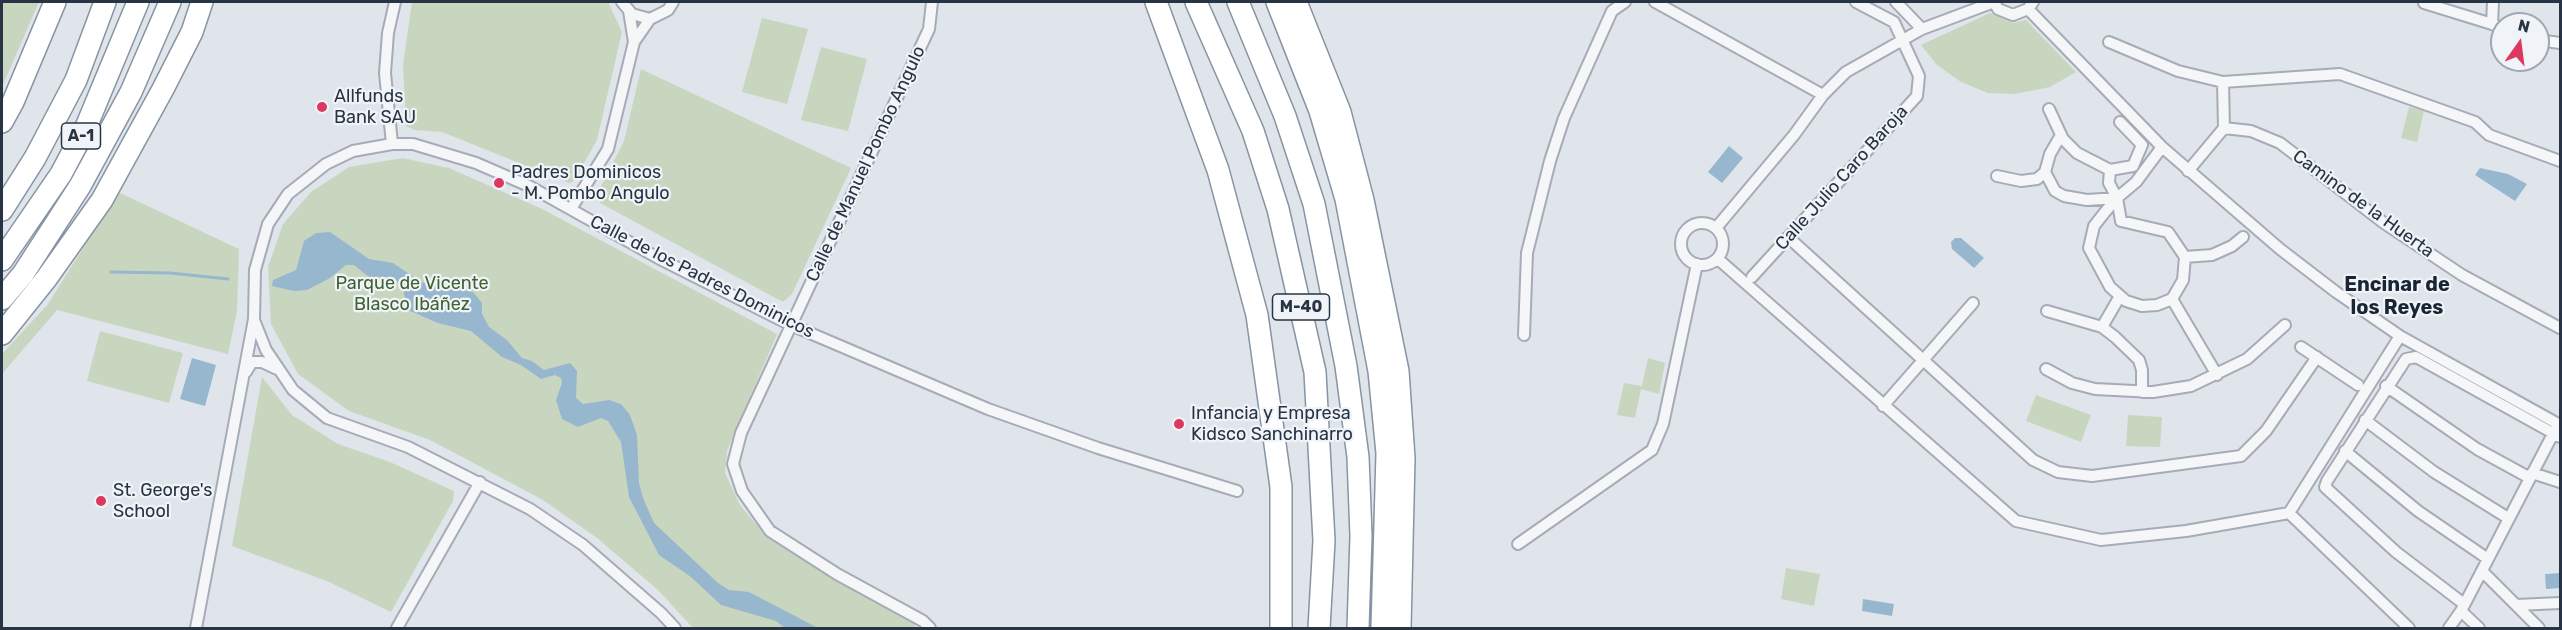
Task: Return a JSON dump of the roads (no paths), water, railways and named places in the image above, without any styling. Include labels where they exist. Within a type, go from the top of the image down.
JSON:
[{"type":"highway","points":[[2,122],[56,2]]},
{"type":"highway","name":"A-1","points":[[2,210],[35,158],[76,80],[105,2]]},
{"type":"highway","name":"A-1","points":[[2,260],[61,174],[86,127],[138,2]]},
{"type":"highway","points":[[2,299],[23,274],[80,186],[131,92],[171,2]]},
{"type":"highway","points":[[2,334],[46,279],[102,200],[168,80],[192,32],[202,2]]},
{"type":"highway","points":[[1145,2],[1175,56]]},
{"type":"highway","points":[[1156,2],[1218,170],[1257,315],[1281,487],[1281,628]]},
{"type":"highway","name":"M-40","points":[[1196,2],[1253,131],[1278,209],[1315,372],[1324,541],[1319,628]]},
{"type":"highway","name":"M-40","points":[[1238,2],[1285,116],[1314,204],[1346,366],[1358,457],[1360,536],[1358,628]]},
{"type":"highway","points":[[1277,2],[1320,111],[1346,199],[1378,371],[1387,453],[1382,628]]},
{"type":"highway","points":[[1296,2],[1340,112],[1363,200],[1398,371],[1404,458],[1400,628]]},
{"type":"street","points":[[392,144],[385,73],[388,33],[395,2]]},
{"type":"street","points":[[622,2],[629,11],[640,18],[650,19]]},
{"type":"street","points":[[571,209],[608,148],[634,42],[650,19],[668,10],[673,2]]},
{"type":"street","name":"Calle de Manuel Pombo Angulo","points":[[930,628],[923,621],[837,574],[770,531],[741,491],[733,464],[741,433],[929,28],[932,2]]},
{"type":"street","points":[[1524,335],[1527,253],[1550,161],[1564,118],[1612,11],[1625,2]]},
{"type":"street","points":[[1655,2],[1824,95]]},
{"type":"street","name":"Calle Julio Caro Baroja","points":[[1752,277],[1917,96],[1919,76],[1894,22],[1856,2]]},
{"type":"street","points":[[1896,2],[1922,29]]},
{"type":"street","points":[[1716,228],[1794,135],[1824,95],[1846,72],[1922,29],[1994,2],[2005,13],[2021,14],[2030,5],[2162,147],[2298,263],[2400,336],[2558,430]]},
{"type":"street","points":[[2424,3],[2490,24]]},
{"type":"street","points":[[629,11],[634,42]]},
{"type":"street","points":[[2109,42],[2178,71],[2223,82],[2340,74],[2475,122],[2488,135],[2560,161]]},
{"type":"street","points":[[2188,171],[2224,128],[2223,82]]},
{"type":"street","points":[[2049,109],[2061,135],[2077,153],[2110,170],[2133,166],[2142,145],[2120,122]]},
{"type":"street","name":"Camino de la Huerta","points":[[2224,128],[2251,131],[2280,143],[2384,223],[2462,275],[2560,328]]},
{"type":"street","points":[[1997,176],[2021,180],[2037,179],[2045,172],[2050,154],[2061,135]]},
{"type":"street","name":"Calle de los Padres Dominicos","points":[[196,628],[254,319],[255,270],[260,247],[278,207],[300,183],[326,164],[353,151],[392,144],[413,144],[476,163],[571,209],[658,258],[791,325],[1028,424],[1238,491]]},
{"type":"street","points":[[2110,170],[2109,183],[2117,198],[2121,221],[2168,232],[2185,257],[2183,280],[2172,299],[2157,305],[2142,306],[2120,296],[2110,287],[2089,248],[2094,226],[2117,198],[2136,182],[2162,147]]},
{"type":"street","points":[[2045,172],[2055,191],[2064,196],[2087,200],[2117,198]]},
{"type":"street","points":[[1698,224],[1716,228],[1723,243],[1718,259],[1708,264],[1697,264],[1689,260],[1683,253],[1684,235],[1698,224]]},
{"type":"street","points":[[1788,237],[2033,460],[2058,472],[2092,476],[2241,456],[2266,431],[2317,357]]},
{"type":"street","points":[[2185,257],[2212,255],[2232,246],[2243,237]]},
{"type":"street","points":[[1718,259],[1883,406],[2016,520],[2101,540],[2186,531],[2289,513],[2400,336]]},
{"type":"street","points":[[1518,544],[1652,450],[1663,424],[1697,264]]},
{"type":"street","points":[[2102,327],[2120,296]]},
{"type":"street","points":[[2172,299],[2217,375]]},
{"type":"street","points":[[1883,406],[1973,303]]},
{"type":"street","points":[[2048,311],[2102,327],[2139,360],[2142,370],[2142,392]]},
{"type":"street","points":[[254,319],[266,350],[292,390],[327,418],[408,447],[530,509],[583,545],[675,628]]},
{"type":"street","points":[[2046,369],[2072,383],[2095,389],[2142,392],[2191,386],[2247,359],[2285,325]]},
{"type":"street","points":[[2301,347],[2358,385]]},
{"type":"street","points":[[2479,628],[2462,608],[2325,487],[2345,451],[2406,358],[2416,357],[2558,430]]},
{"type":"street","points":[[242,377],[252,362],[262,362],[278,369]]},
{"type":"street","points":[[2386,386],[2477,449],[2531,475],[2560,482]]},
{"type":"street","points":[[2365,420],[2434,472],[2508,518]]},
{"type":"street","points":[[2449,628],[2462,608],[2531,475],[2558,430]]},
{"type":"street","points":[[2345,451],[2418,511],[2488,559]]},
{"type":"street","points":[[397,628],[480,482]]},
{"type":"street","points":[[2289,513],[2409,628]]},
{"type":"street","points":[[2482,570],[2539,628]]},
{"type":"street","points":[[2516,605],[2560,603]]},
{"type":"water","points":[[1729,146],[1743,158],[1722,183],[1708,172]]},
{"type":"water","points":[[2480,168],[2508,174],[2527,184],[2515,201],[2475,175]]},
{"type":"water","points":[[330,232],[369,259],[393,263],[421,282],[473,292],[482,303],[482,314],[489,327],[507,340],[522,358],[532,361],[544,370],[570,363],[577,371],[576,398],[583,404],[609,400],[621,404],[630,415],[637,435],[639,483],[654,523],[718,583],[729,590],[749,592],[818,628],[785,628],[776,621],[721,605],[691,577],[659,555],[629,497],[621,442],[608,421],[601,418],[578,427],[562,419],[556,400],[562,383],[561,378],[555,375],[541,379],[521,365],[502,357],[471,331],[438,323],[408,310],[403,290],[394,277],[369,277],[354,265],[346,265],[330,278],[307,290],[294,291],[272,286],[273,280],[296,270],[304,241],[316,233]]},
{"type":"water","points":[[1955,238],[1961,238],[1984,258],[1974,268],[1952,249],[1951,242]]},
{"type":"water","points":[[192,358],[216,365],[205,406],[180,399]]},
{"type":"water","points":[[2560,573],[2560,588],[2546,589],[2545,574]]},
{"type":"water","points":[[1863,599],[1894,604],[1892,616],[1862,611]]},
{"type":"waterway","points":[[111,272],[170,273],[228,279]]},
{"type":"place","name":"Allfunds Bank SAU","points":[[322,107]]},
{"type":"place","name":"Padres Dominicos - M. Pombo Angulo","points":[[499,183]]},
{"type":"place","name":"Infancia y Empresa Kidsco Sanchinarro","points":[[1179,424]]},
{"type":"place","name":"St. George's School","points":[[101,501]]},
{"type":"district","name":"Encinar de los Reyes","points":[[2397,296]]},
{"type":"park label","name":"Parque de Vicente Blasco Ibáñez","points":[[412,294]]}]
